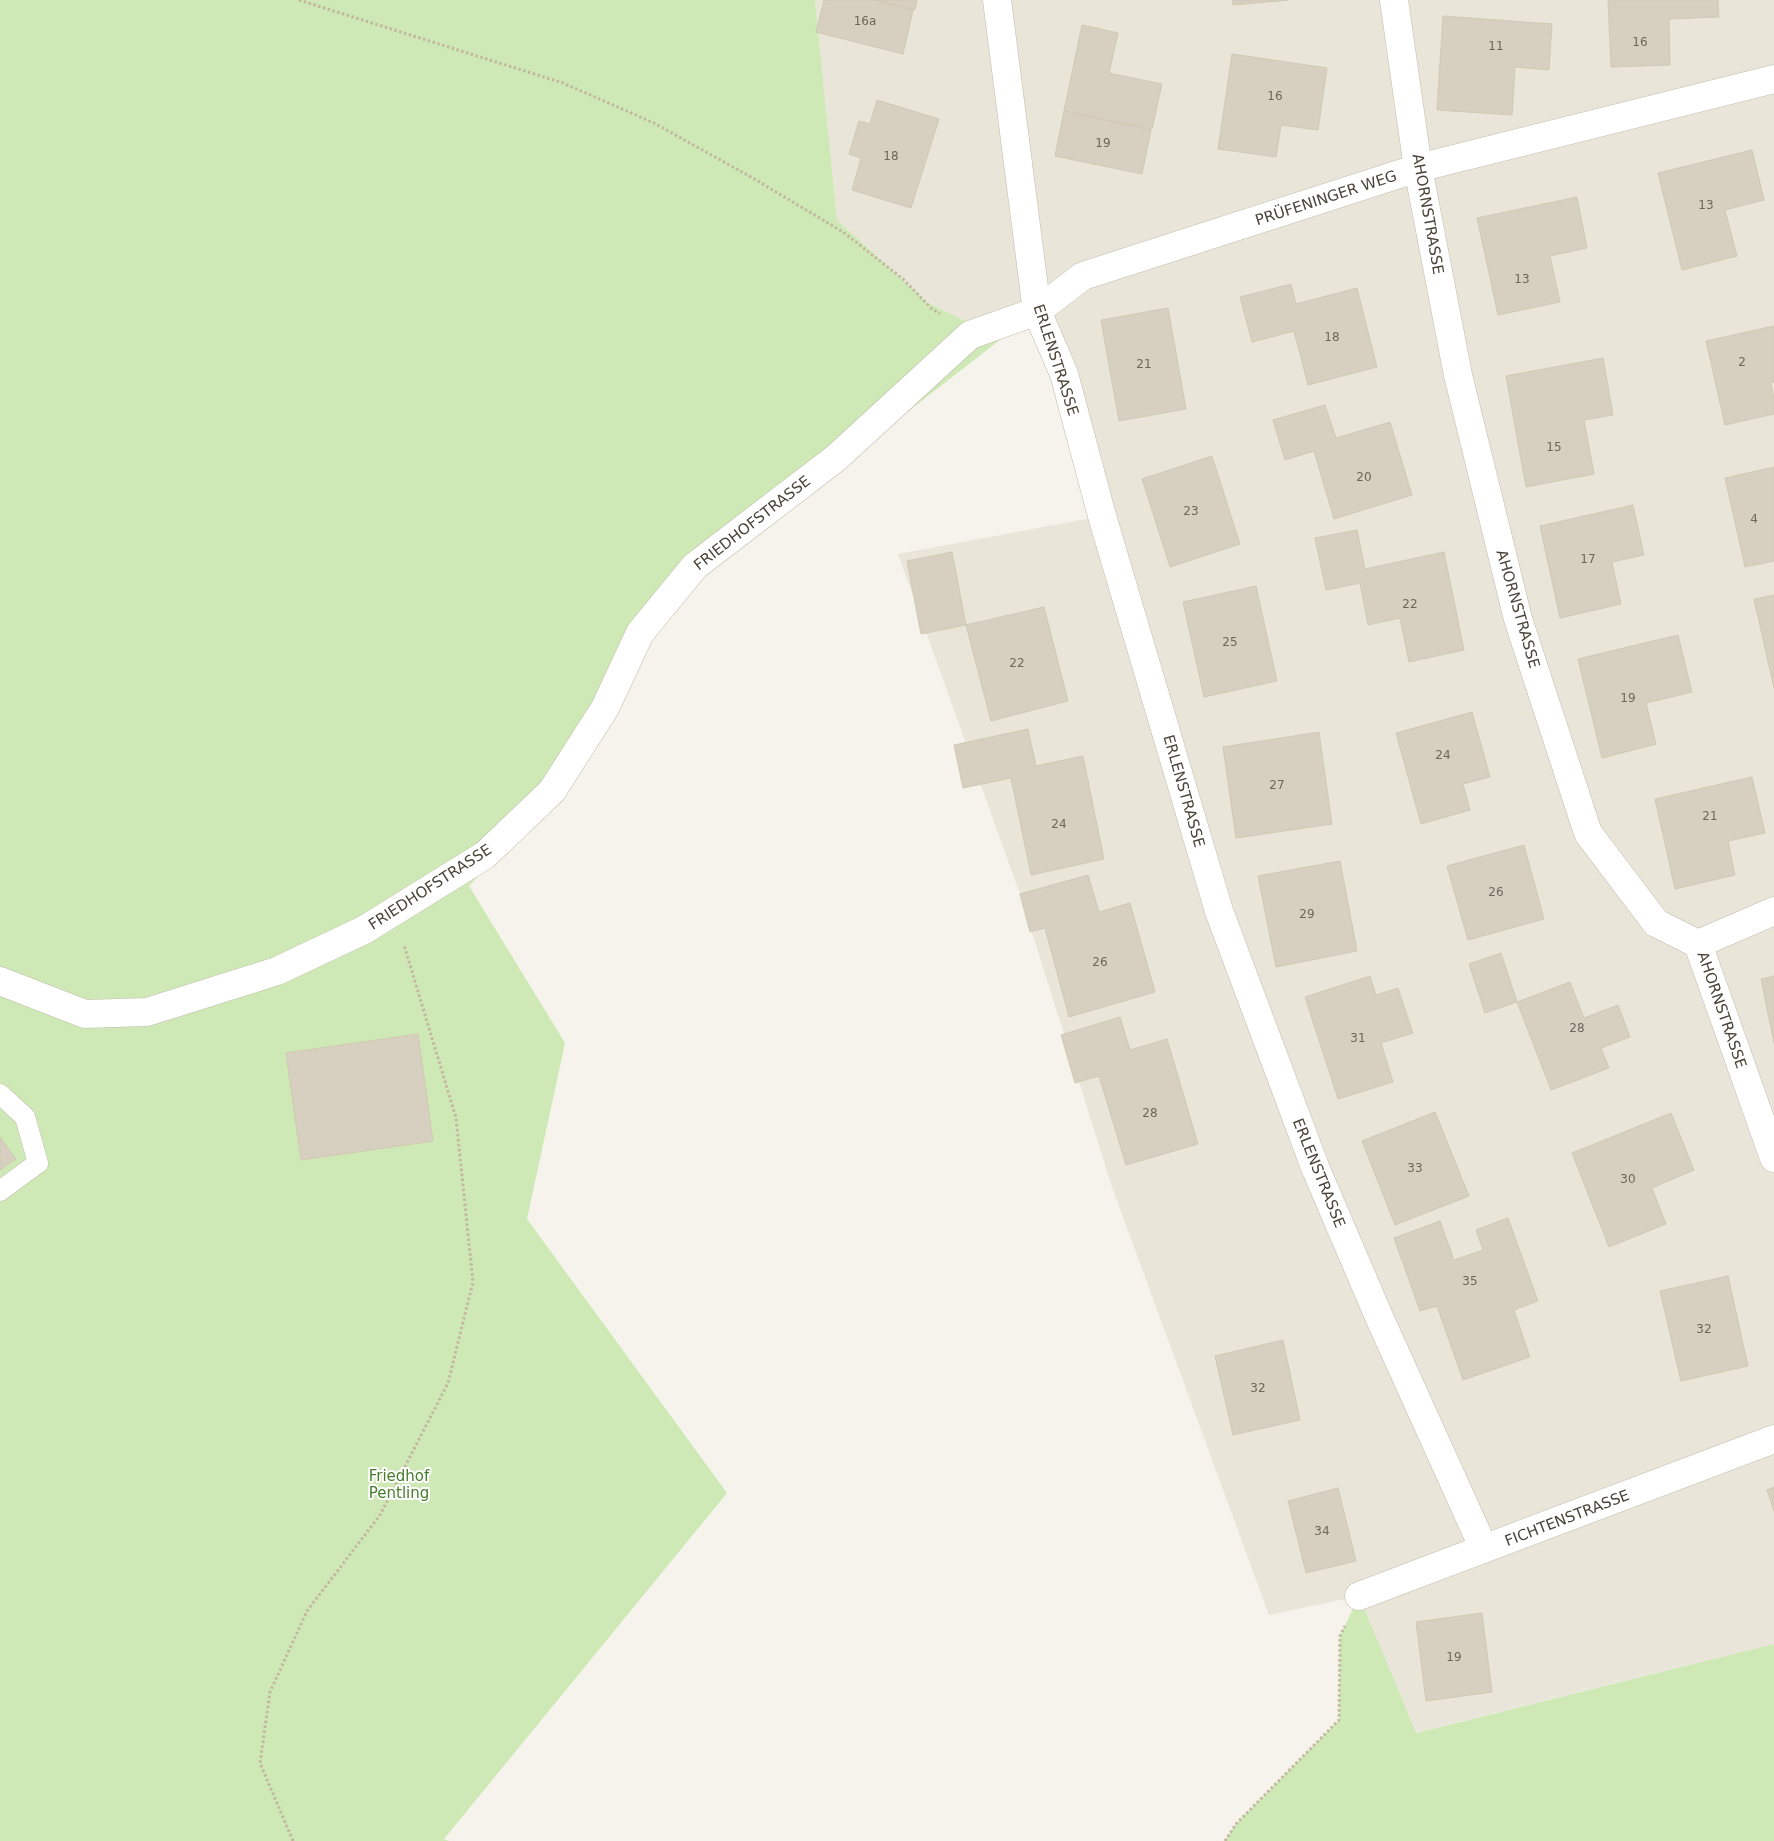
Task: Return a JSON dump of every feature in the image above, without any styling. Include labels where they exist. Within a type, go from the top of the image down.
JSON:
[{"type":"street","name":"ERLENSTRASSE","points":[[997,0],[1037,311],[1064,374],[1102,516],[1219,911],[1315,1167],[1380,1319],[1484,1549]]},
{"type":"street","name":"AHORNSTRASSE","points":[[1394,0],[1418,168],[1458,375],[1518,620],[1588,833],[1656,923],[1698,944],[1774,1158]]},
{"type":"street","name":"PRÜFENINGER WEG","points":[[1037,311],[1083,276],[1418,168],[1774,79]]},
{"type":"street","name":"FRIEDHOFSTRASSE","points":[[0,981],[85,1014],[147,1012],[277,971],[364,930],[485,855],[552,790],[605,708],[640,633],[695,566],[836,458],[970,335],[1037,311]]},
{"type":"street","points":[[1698,944],[1774,911]]},
{"type":"street","name":"FICHTENSTRASSE","points":[[1359,1596],[1774,1439]]},
{"type":"lane","points":[[0,1094],[25,1117],[38,1163],[0,1191]]},
{"type":"path","points":[[299,0],[564,83],[654,123],[751,177],[843,232],[903,278],[931,308],[970,335]]},
{"type":"path","points":[[293,1841],[260,1762],[270,1692],[307,1611],[380,1515],[448,1383],[473,1282],[456,1118],[394,912]]},
{"type":"path","points":[[1225,1841],[1236,1824],[1339,1720],[1340,1636],[1359,1596]]},
{"type":"shaded area","points":[[815,0],[1774,0],[1774,1644],[1415,1733],[1359,1596],[1269,1615],[1112,1187],[1020,894],[898,554],[1102,516],[1037,311],[974,325],[928,303],[837,220]]},
{"type":"green space","name":"Friedhof Pentling","points":[[0,0],[815,0],[837,220],[928,303],[974,325],[1037,311],[675,593],[562,788],[469,886],[565,1043],[527,1219],[727,1493],[444,1839],[449,1841],[0,1841]]},
{"type":"green space","points":[[1359,1596],[1416,1733],[1774,1644],[1774,1841],[1225,1841],[1236,1824],[1339,1720],[1340,1636]]},
{"type":"building","points":[[824,0],[875,0],[913,10],[903,54],[816,32]]},
{"type":"building","points":[[876,0],[917,0],[915,10]]},
{"type":"building","points":[[1232,0],[1289,0],[1233,5]]},
{"type":"building","points":[[1608,0],[1718,0],[1719,17],[1669,19],[1670,65],[1611,67]]},
{"type":"building","points":[[1443,16],[1552,24],[1549,70],[1515,67],[1512,115],[1437,110]]},
{"type":"building","points":[[1082,25],[1118,33],[1109,73],[1162,84],[1152,129],[1064,111]]},
{"type":"building","points":[[1232,54],[1327,68],[1318,130],[1281,125],[1276,157],[1218,149]]},
{"type":"building","points":[[877,100],[939,119],[911,208],[852,190],[861,158],[849,154],[859,121],[870,124]]},
{"type":"building","points":[[1064,111],[1151,130],[1142,174],[1055,156]]},
{"type":"building","points":[[1752,150],[1764,200],[1725,210],[1737,256],[1682,270],[1658,173]]},
{"type":"building","points":[[1577,197],[1587,248],[1550,256],[1560,302],[1498,315],[1477,218]]},
{"type":"building","points":[[1291,284],[1296,304],[1357,288],[1377,367],[1308,385],[1294,331],[1252,342],[1240,297]]},
{"type":"building","points":[[1168,308],[1186,409],[1119,421],[1101,320]]},
{"type":"building","points":[[1774,326],[1774,382],[1771,383],[1774,398],[1774,414],[1725,425],[1706,341]]},
{"type":"building","points":[[1603,358],[1613,415],[1584,420],[1594,474],[1526,487],[1506,376]]},
{"type":"building","points":[[1325,405],[1336,438],[1390,422],[1412,495],[1334,519],[1314,451],[1285,460],[1273,420]]},
{"type":"building","points":[[1212,456],[1240,544],[1170,567],[1142,479]]},
{"type":"building","points":[[1774,467],[1774,561],[1745,567],[1725,478]]},
{"type":"building","points":[[1633,505],[1644,555],[1612,562],[1621,604],[1560,618],[1540,526]]},
{"type":"building","points":[[1357,530],[1365,569],[1444,552],[1464,650],[1409,662],[1400,618],[1368,625],[1360,583],[1326,590],[1315,538]]},
{"type":"building","points":[[952,552],[966,625],[921,634],[907,561]]},
{"type":"building","points":[[1256,586],[1277,681],[1204,697],[1183,602]]},
{"type":"building","points":[[1774,595],[1774,688],[1754,599]]},
{"type":"building","points":[[1044,607],[1068,701],[991,721],[966,625]]},
{"type":"building","points":[[1678,635],[1692,692],[1646,703],[1656,744],[1602,758],[1578,659]]},
{"type":"building","points":[[1472,712],[1490,777],[1463,784],[1470,810],[1421,824],[1396,733]]},
{"type":"building","points":[[1028,729],[1036,766],[1083,756],[1104,859],[1031,875],[1011,778],[963,788],[954,745]]},
{"type":"building","points":[[1319,732],[1332,824],[1236,838],[1223,747]]},
{"type":"building","points":[[1752,777],[1765,833],[1728,841],[1735,875],[1675,889],[1655,799]]},
{"type":"building","points":[[1524,845],[1544,919],[1468,940],[1447,866]]},
{"type":"building","points":[[1340,861],[1357,951],[1276,967],[1258,876]]},
{"type":"building","points":[[1088,875],[1099,912],[1130,903],[1155,992],[1069,1017],[1045,928],[1030,932],[1020,894]]},
{"type":"building","points":[[1501,953],[1517,1002],[1485,1013],[1469,964]]},
{"type":"building","points":[[1370,976],[1376,995],[1398,988],[1413,1033],[1381,1043],[1393,1082],[1338,1099],[1305,997]]},
{"type":"building","points":[[1774,976],[1774,1043],[1761,979]]},
{"type":"building","points":[[1570,982],[1584,1018],[1618,1005],[1630,1037],[1601,1048],[1609,1068],[1551,1090],[1517,1002]]},
{"type":"building","points":[[1120,1017],[1130,1050],[1167,1039],[1198,1144],[1126,1165],[1099,1076],[1075,1083],[1061,1035]]},
{"type":"building","points":[[418,1034],[433,1141],[301,1160],[286,1053]]},
{"type":"building","points":[[1435,1112],[1469,1196],[1395,1225],[1362,1141]]},
{"type":"building","points":[[1671,1113],[1694,1170],[1652,1188],[1666,1224],[1609,1247],[1572,1153]]},
{"type":"building","points":[[0,1137],[16,1159],[0,1170]]},
{"type":"building","points":[[1508,1218],[1538,1301],[1514,1310],[1530,1357],[1463,1380],[1437,1306],[1420,1311],[1394,1238],[1440,1221],[1454,1260],[1483,1250],[1476,1230]]},
{"type":"building","points":[[1728,1276],[1748,1366],[1681,1381],[1660,1291]]},
{"type":"building","points":[[1283,1340],[1300,1420],[1233,1435],[1215,1356]]},
{"type":"building","points":[[1774,1487],[1774,1511],[1767,1490]]},
{"type":"building","points":[[1338,1488],[1356,1561],[1306,1573],[1288,1501]]},
{"type":"building","points":[[1482,1613],[1492,1692],[1426,1701],[1416,1622]]}]
